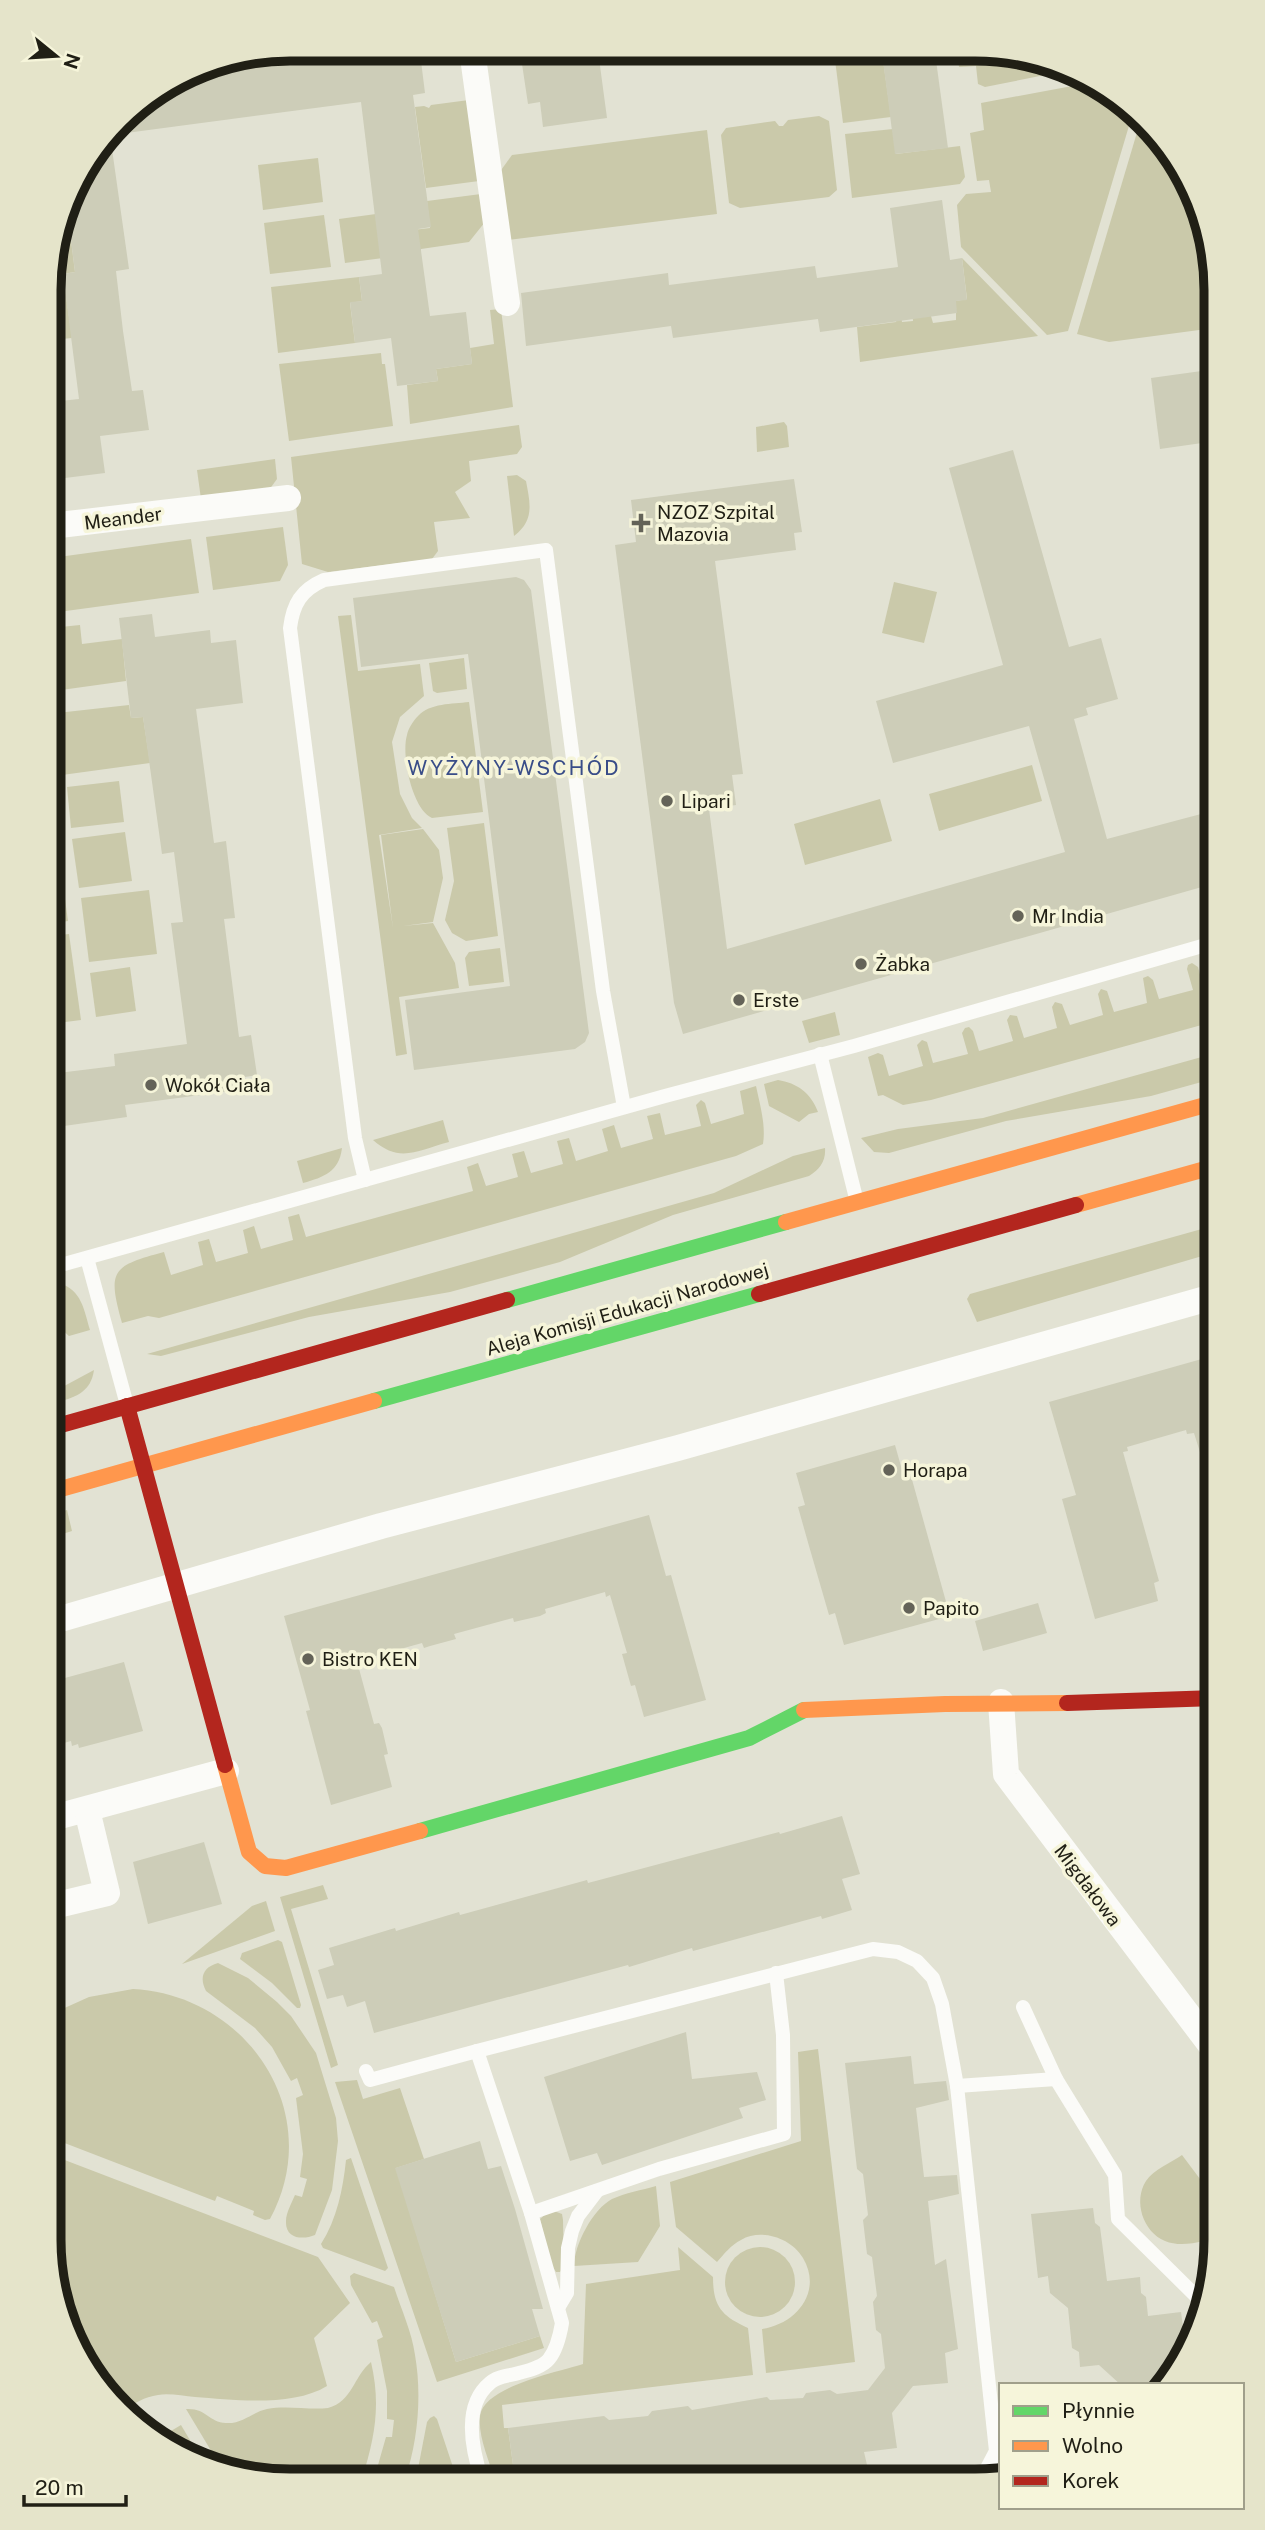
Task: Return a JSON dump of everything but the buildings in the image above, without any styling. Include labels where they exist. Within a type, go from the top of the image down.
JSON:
[{"type":"street","points":[[474,61],[507,303]]},
{"type":"street","name":"Meander","points":[[62,525],[288,498]]},
{"type":"street","name":"Aleja Komisji Edukacji Narodowej","points":[[61,1425],[1204,1105]]},
{"type":"street","name":"Aleja Komisji Edukacji Narodowej","points":[[61,1489],[1204,1169]]},
{"type":"street","points":[[61,1619],[381,1527],[658,1454],[1203,1300]]},
{"type":"street","points":[[127,1406],[249,1852],[254,1860],[265,1868],[286,1868],[749,1738],[805,1710],[1002,1702],[1072,1703],[1203,1698]]},
{"type":"street","name":"Migdałowa","points":[[1002,1702],[1006,1774],[1203,2035]]},
{"type":"street","points":[[61,1816],[226,1771]]},
{"type":"street","points":[[61,1904],[107,1893],[88,1810]]},
{"type":"lane","points":[[365,1180],[355,1138],[290,628],[292,611],[304,592],[324,580],[546,550],[603,991],[624,1107]]},
{"type":"lane","points":[[61,1265],[1204,945]]},
{"type":"lane","points":[[820,1054],[857,1202]]},
{"type":"lane","points":[[87,1258],[127,1406]]},
{"type":"lane","points":[[366,2071],[370,2080],[873,1949],[898,1952],[917,1961],[933,1979],[942,2004],[957,2086],[998,2450],[990,2468]]},
{"type":"lane","points":[[531,2213],[659,2169],[783,2134],[783,2035],[776,1973]]},
{"type":"lane","points":[[1023,2007],[1056,2079],[1115,2175],[1118,2219],[1196,2296]]},
{"type":"lane","points":[[477,2051],[531,2213],[562,2323],[549,2360],[536,2368],[491,2381],[478,2396],[472,2413],[472,2434],[480,2469]]},
{"type":"lane","points":[[957,2086],[1056,2079]]},
{"type":"lane","points":[[558,2308],[567,2293],[572,2231],[578,2216],[597,2190]]},
{"type":"green space","points":[[835,61],[883,61],[891,117],[843,123]]},
{"type":"green space","points":[[958,61],[990,62],[1051,74],[985,87],[978,84],[976,66],[959,67]]},
{"type":"green space","points":[[1076,85],[1102,100],[1130,122],[1068,331],[1047,335],[961,247],[957,205],[966,194],[991,192],[989,180],[977,181],[970,133],[984,130],[981,103]]},
{"type":"green space","points":[[469,100],[479,181],[426,188],[415,107],[429,108],[431,105]]},
{"type":"green space","points":[[819,116],[829,121],[837,190],[829,197],[740,208],[729,203],[721,135],[726,128],[775,121],[779,126],[783,126],[788,120]]},
{"type":"green space","points":[[893,129],[896,154],[960,146],[965,177],[960,184],[852,198],[845,134]]},
{"type":"green space","points":[[707,130],[717,214],[507,240],[499,173],[512,155]]},
{"type":"green space","points":[[1138,130],[1165,163],[1192,216],[1202,260],[1204,329],[1109,342],[1077,334]]},
{"type":"green space","points":[[318,158],[323,202],[263,210],[258,165]]},
{"type":"green space","points":[[481,194],[485,222],[469,242],[421,249],[421,253],[345,263],[339,219],[376,214],[378,234],[430,228],[427,201]]},
{"type":"green space","points":[[324,215],[331,267],[270,274],[264,223]]},
{"type":"green space","points":[[70,229],[75,272],[63,274],[72,338],[62,339],[63,260]]},
{"type":"green space","points":[[962,258],[1038,336],[860,362],[857,327],[896,322],[900,308],[902,322],[913,321],[912,307],[931,316],[933,323],[956,320],[956,301],[967,299]]},
{"type":"green space","points":[[359,277],[362,301],[350,303],[355,343],[278,353],[271,287]]},
{"type":"green space","points":[[501,309],[513,407],[410,424],[407,385],[438,381],[436,369],[472,364],[470,348],[494,344],[490,310]]},
{"type":"green space","points":[[381,353],[382,364],[385,364],[393,426],[289,441],[279,364]]},
{"type":"green space","points":[[784,422],[787,426],[789,447],[757,452],[756,427]]},
{"type":"green space","points":[[519,425],[522,447],[517,454],[469,461],[471,481],[455,492],[470,518],[434,522],[438,551],[432,559],[328,572],[302,564],[291,457]]},
{"type":"green space","points":[[275,459],[277,479],[269,490],[201,499],[197,470]]},
{"type":"green space","points":[[517,475],[526,481],[529,511],[525,524],[514,536],[507,476]]},
{"type":"green space","points":[[283,527],[288,565],[280,581],[213,590],[206,537]]},
{"type":"green space","points":[[191,539],[199,593],[62,612],[62,557]]},
{"type":"green space","points":[[894,582],[937,592],[924,643],[882,633]]},
{"type":"green space","points":[[351,615],[358,671],[420,664],[424,696],[400,717],[392,742],[400,794],[412,818],[422,828],[379,835],[393,928],[381,835],[423,829],[439,850],[443,878],[433,922],[403,926],[433,923],[455,963],[459,988],[399,997],[407,1054],[396,1056],[338,616]]},
{"type":"green space","points":[[80,625],[82,644],[122,639],[126,681],[62,690],[62,627]]},
{"type":"green space","points":[[464,658],[467,689],[437,693],[433,691],[429,663]]},
{"type":"green space","points":[[469,702],[483,812],[432,818],[419,804],[410,781],[406,755],[408,733],[416,718],[423,712],[442,705]]},
{"type":"green space","points":[[129,705],[131,718],[143,717],[150,763],[62,775],[62,712]]},
{"type":"green space","points":[[1032,765],[1042,801],[939,831],[929,794]]},
{"type":"green space","points":[[119,781],[124,822],[71,828],[67,787]]},
{"type":"green space","points":[[880,799],[892,841],[805,865],[794,824]]},
{"type":"green space","points":[[484,823],[498,936],[466,941],[452,933],[445,920],[454,881],[447,828]]},
{"type":"green space","points":[[125,832],[132,881],[79,888],[72,839]]},
{"type":"green space","points":[[62,875],[68,921],[62,922]]},
{"type":"green space","points":[[149,890],[157,954],[89,962],[81,898]]},
{"type":"green space","points":[[69,934],[81,1020],[62,1023],[62,935]]},
{"type":"green space","points":[[500,948],[504,982],[469,986],[465,958],[469,952]]},
{"type":"green space","points":[[1192,963],[1198,967],[1204,986],[1204,1024],[931,1100],[903,1105],[883,1095],[878,1096],[868,1057],[878,1053],[883,1055],[889,1076],[923,1066],[917,1045],[922,1040],[927,1042],[933,1063],[968,1054],[962,1033],[965,1028],[969,1027],[973,1031],[979,1051],[1013,1041],[1007,1020],[1010,1015],[1017,1016],[1024,1038],[1057,1028],[1052,1007],[1055,1002],[1062,1004],[1070,1025],[1103,1015],[1098,994],[1101,989],[1107,991],[1114,1012],[1147,1003],[1143,978],[1148,976],[1153,980],[1159,999],[1193,990],[1188,965]]},
{"type":"green space","points":[[130,967],[136,1011],[96,1017],[90,973]]},
{"type":"green space","points":[[835,1012],[840,1035],[809,1043],[802,1021]]},
{"type":"green space","points":[[1204,1056],[1204,1081],[1151,1096],[1006,1121],[889,1153],[874,1152],[861,1138],[898,1129],[983,1118]]},
{"type":"green space","points":[[778,1080],[802,1090],[818,1112],[809,1114],[799,1122],[769,1106],[764,1084]]},
{"type":"green space","points":[[756,1086],[763,1122],[763,1144],[736,1156],[159,1318],[148,1316],[122,1323],[115,1281],[118,1273],[133,1262],[164,1252],[171,1275],[203,1265],[198,1242],[209,1239],[216,1262],[248,1253],[243,1230],[254,1226],[261,1249],[293,1240],[288,1217],[299,1214],[306,1237],[473,1191],[467,1167],[478,1163],[486,1186],[518,1177],[512,1154],[524,1151],[531,1173],[563,1164],[557,1141],[569,1138],[576,1161],[608,1151],[602,1129],[614,1125],[621,1148],[653,1139],[647,1116],[660,1113],[665,1135],[701,1126],[696,1105],[701,1100],[705,1103],[711,1124],[744,1114],[740,1091]]},
{"type":"green space","points":[[443,1120],[449,1142],[418,1151],[392,1152],[373,1140]]},
{"type":"green space","points":[[342,1148],[334,1168],[303,1183],[297,1161]]},
{"type":"green space","points":[[825,1148],[822,1164],[809,1176],[673,1215],[560,1262],[450,1292],[309,1317],[161,1356],[147,1354],[714,1193],[793,1156]]},
{"type":"green space","points":[[1204,1228],[1204,1256],[977,1322],[967,1299],[970,1294]]},
{"type":"green space","points":[[61,1284],[73,1290],[77,1296],[84,1308],[90,1330],[69,1336],[61,1328]]},
{"type":"green space","points":[[94,1370],[86,1388],[71,1398],[61,1401],[61,1388]]},
{"type":"green space","points":[[67,1510],[72,1531],[61,1534],[61,1512]]},
{"type":"green space","points":[[323,1885],[328,1899],[291,1909],[338,2065],[331,2068],[280,1897]]},
{"type":"green space","points":[[266,1901],[275,1931],[182,1964],[252,1906]]},
{"type":"green space","points":[[278,1940],[282,1942],[300,2008],[240,1959],[242,1953]]},
{"type":"green space","points":[[218,1963],[248,1978],[277,2002],[291,2016],[316,2053],[336,2118],[338,2141],[332,2190],[315,2235],[296,2237],[286,2227],[291,2204],[295,2195],[302,2197],[307,2179],[300,2177],[303,2154],[296,2098],[303,2095],[297,2078],[291,2081],[272,2047],[255,2028],[206,1991],[204,1974],[209,1967]]},
{"type":"green space","points":[[133,1989],[174,1996],[211,2013],[242,2037],[266,2067],[282,2102],[289,2140],[285,2179],[270,2219],[265,2220],[253,2215],[254,2211],[217,2196],[215,2201],[61,2142],[61,2010],[89,1997]]},
{"type":"green space","points":[[818,2049],[855,2362],[766,2373],[762,2329],[786,2321],[803,2304],[810,2283],[803,2258],[783,2240],[757,2235],[737,2242],[717,2262],[676,2227],[670,2182],[801,2141],[798,2052]]},
{"type":"green space","points":[[357,2080],[363,2099],[400,2088],[424,2159],[396,2168],[456,2362],[540,2336],[544,2348],[437,2382],[335,2082]]},
{"type":"green space","points":[[1182,2155],[1203,2183],[1203,2241],[1174,2244],[1157,2237],[1151,2231],[1142,2215],[1140,2198],[1146,2181]]},
{"type":"green space","points":[[351,2158],[388,2268],[385,2271],[323,2248],[321,2244],[338,2203],[346,2160]]},
{"type":"green space","points":[[61,2159],[318,2257],[350,2303],[314,2338],[327,2386],[313,2393],[263,2400],[227,2400],[162,2394],[132,2405],[108,2379],[92,2354],[73,2314],[62,2255]]},
{"type":"green space","points":[[656,2186],[660,2226],[638,2262],[574,2266],[577,2248],[586,2228],[605,2204],[622,2195]]},
{"type":"green space","points":[[554,2211],[562,2214],[563,2220],[564,2267],[560,2272],[556,2272],[551,2264],[540,2219]]},
{"type":"green space","points":[[678,2247],[713,2277],[715,2296],[721,2309],[748,2328],[753,2375],[502,2405],[504,2428],[508,2428],[514,2469],[492,2469],[481,2432],[480,2416],[485,2405],[508,2388],[583,2364],[586,2284],[680,2270]]},
{"type":"green space","points":[[760,2247],[779,2253],[789,2263],[795,2282],[789,2301],[779,2311],[760,2317],[741,2311],[731,2301],[725,2282],[731,2263],[741,2253]]},
{"type":"green space","points":[[354,2273],[394,2287],[414,2346],[418,2418],[408,2469],[377,2469],[386,2437],[392,2437],[394,2420],[387,2419],[387,2391],[377,2340],[383,2337],[377,2321],[372,2323],[351,2285],[350,2276]]},
{"type":"green space","points":[[371,2362],[376,2407],[365,2469],[290,2469],[231,2461],[214,2455],[186,2409],[199,2411],[226,2423],[237,2422],[274,2408],[328,2408],[343,2400]]},
{"type":"green space","points":[[434,2416],[437,2419],[454,2469],[418,2469],[430,2418]]},
{"type":"green space","points":[[181,2425],[194,2447],[175,2438],[167,2433]]},
{"type":"traffic: fast","points":[[507,1300],[786,1222]]},
{"type":"traffic: fast","points":[[374,1401],[759,1294]]},
{"type":"traffic: fast","points":[[420,1831],[749,1738],[804,1710]]},
{"type":"traffic: slow","points":[[786,1222],[1204,1105]]},
{"type":"traffic: slow","points":[[1076,1205],[1204,1169]]},
{"type":"traffic: slow","points":[[61,1489],[374,1401]]},
{"type":"traffic: slow","points":[[804,1710],[945,1704],[1067,1703]]},
{"type":"traffic: slow","points":[[225,1765],[249,1852],[265,1866],[286,1868],[420,1831]]},
{"type":"traffic: jam","points":[[759,1294],[1076,1205]]},
{"type":"traffic: jam","points":[[61,1425],[507,1300]]},
{"type":"traffic: jam","points":[[127,1406],[225,1765]]},
{"type":"traffic: jam","points":[[1067,1703],[1203,1698]]},
{"type":"place","name":"NZOZ Szpital Mazovia","points":[[641,523]]},
{"type":"place","name":"Lipari","points":[[667,801]]},
{"type":"place","name":"Mr India","points":[[1018,916]]},
{"type":"place","name":"Żabka","points":[[861,964]]},
{"type":"place","name":"Erste","points":[[739,1000]]},
{"type":"place","name":"Wokół Ciała","points":[[151,1085]]},
{"type":"place","name":"Horapa","points":[[889,1470]]},
{"type":"place","name":"Papito","points":[[909,1608]]},
{"type":"place","name":"Bistro KEN","points":[[308,1659]]},
{"type":"district","name":"WYŻYNY-WSCHÓD","points":[[514,767]]}]
